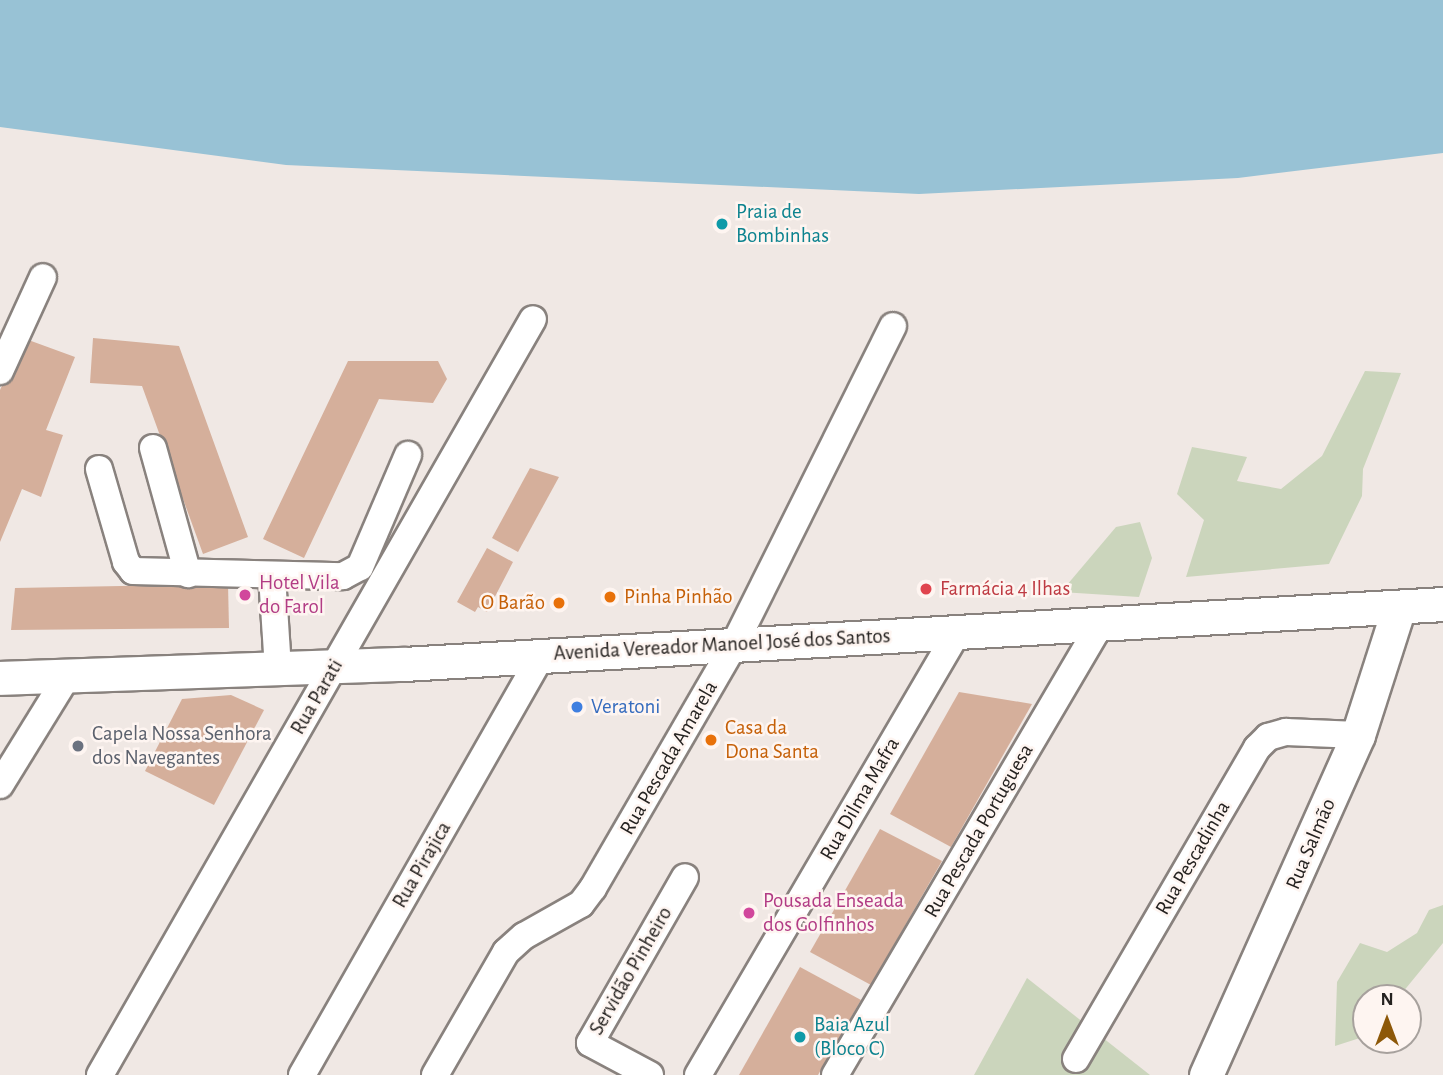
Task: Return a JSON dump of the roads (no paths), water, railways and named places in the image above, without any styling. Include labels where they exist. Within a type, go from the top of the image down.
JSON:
[{"type":"main road","name":"Avenida Vereador Manoel José dos Santos","points":[[0,678],[66,678],[334,667],[1443,604]]},
{"type":"main road","name":"Rua Salmão","points":[[1206,1075],[1358,735],[1399,607]]},
{"type":"street","points":[[0,371],[43,277]]},
{"type":"street","name":"Rua Parati","points":[[100,1075],[533,319]]},
{"type":"street","name":"Rua Pescada Amarela","points":[[435,1075],[506,952],[524,936],[581,904],[593,888],[735,643],[893,327]]},
{"type":"street","points":[[153,448],[188,574]]},
{"type":"street","points":[[99,469],[126,562],[133,571],[272,576],[354,573],[408,455]]},
{"type":"street","points":[[272,576],[278,669]]},
{"type":"street","name":"Rua Pescada Portuguesa","points":[[835,1075],[1101,623]]},
{"type":"street","name":"Rua Dilma Mafra","points":[[698,1075],[958,631]]},
{"type":"street","name":"Rua Pirajica","points":[[302,1075],[541,656]]},
{"type":"street","points":[[0,785],[66,678]]},
{"type":"street","name":"Rua Pescadinha","points":[[1076,1059],[1257,748],[1268,737],[1286,732],[1358,735]]},
{"type":"street","name":"Servidão Pinheiro","points":[[650,1075],[590,1044],[685,877]]},
{"type":"water","points":[[0,0],[1443,0],[1443,153],[1238,178],[919,194],[286,165],[0,127]]},
{"type":"place","name":"Praia de Bombinhas","points":[[722,224]]},
{"type":"place","name":"Farmácia 4 Ilhas","points":[[926,589]]},
{"type":"place","name":"Hotel Vila do Farol","points":[[245,595]]},
{"type":"place","name":"Pinha Pinhão","points":[[610,597]]},
{"type":"place","name":"O Barão","points":[[559,603]]},
{"type":"place","name":"Veratoni","points":[[577,707]]},
{"type":"place","name":"Casa da Dona Santa","points":[[711,740]]},
{"type":"place","name":"Capela Nossa Senhora dos Navegantes","points":[[78,746]]},
{"type":"place","name":"Pousada Enseada dos Golfinhos","points":[[749,913]]},
{"type":"place","name":"Baia Azul (Bloco C)","points":[[800,1037]]}]
